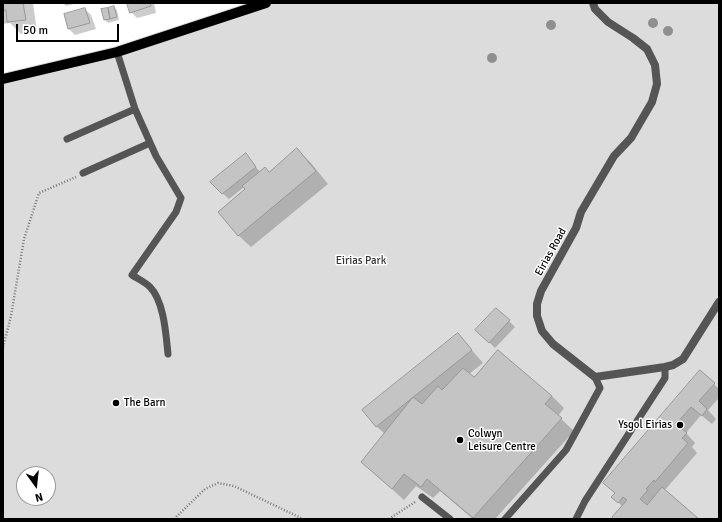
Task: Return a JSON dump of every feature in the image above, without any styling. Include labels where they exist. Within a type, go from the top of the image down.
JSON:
[{"type":"main road","points":[[3,79],[117,52],[266,3]]},
{"type":"street","name":"Eirias Road","points":[[593,3],[595,9],[608,22],[647,49],[654,65],[657,84],[652,102],[635,132],[614,156],[581,212],[576,228],[541,291],[537,304],[537,316],[542,332],[553,344],[595,377]]},
{"type":"street","points":[[595,377],[665,367],[673,365],[683,359],[719,302]]},
{"type":"lane","points":[[117,52],[135,109],[150,143],[181,198],[176,212],[132,275],[151,288],[158,301],[165,324],[168,354]]},
{"type":"lane","points":[[67,139],[135,109]]},
{"type":"lane","points":[[84,173],[150,143]]},
{"type":"lane","points":[[576,519],[665,378],[665,367]]},
{"type":"lane","points":[[505,519],[566,450],[600,388],[595,377]]},
{"type":"lane","points":[[422,497],[450,519]]},
{"type":"path","points":[[3,347],[24,239],[39,193],[84,173]]},
{"type":"path","points":[[174,519],[205,489],[218,483],[234,486],[303,519]]},
{"type":"path","points":[[389,519],[422,497]]},
{"type":"green space","name":"Eirias Park","points":[[266,3],[719,3],[719,519],[3,519],[3,80],[117,52]]},
{"type":"building","points":[[3,3],[23,3],[26,20],[7,22],[6,10],[3,10]]},
{"type":"building","points":[[127,3],[150,3],[151,6],[130,13]]},
{"type":"building","points":[[114,6],[117,17],[110,19],[108,8]]},
{"type":"building","points":[[85,8],[90,23],[68,29],[64,14]]},
{"type":"building","points":[[108,8],[110,19],[104,20],[101,9]]},
{"type":"building","points":[[297,148],[316,171],[238,236],[218,212],[245,189],[242,186],[265,167],[269,172]]},
{"type":"building","points":[[246,153],[256,167],[222,194],[210,182]]},
{"type":"building","points":[[496,308],[510,320],[489,343],[475,330]]},
{"type":"building","points":[[458,333],[472,350],[376,427],[362,410]]},
{"type":"building","name":"Colwyn Leisure Centre","points":[[498,350],[552,396],[545,404],[562,418],[473,518],[427,479],[421,487],[404,474],[392,489],[361,462],[413,397],[422,404],[438,386],[442,390],[463,368],[474,377]]},
{"type":"building","points":[[700,370],[715,383],[699,401],[707,409],[702,416],[691,407],[676,424],[687,433],[682,438],[688,443],[655,482],[654,480],[646,489],[648,490],[640,499],[647,505],[662,487],[699,519],[614,519],[612,517],[627,500],[623,497],[618,503],[611,497],[615,493],[603,483]]},
{"type":"place","name":"The Barn","points":[[116,403]]},
{"type":"place","name":"Ysgol Eirias","points":[[680,425]]},
{"type":"place","name":"Colwyn Leisure Centre","points":[[460,440]]}]
